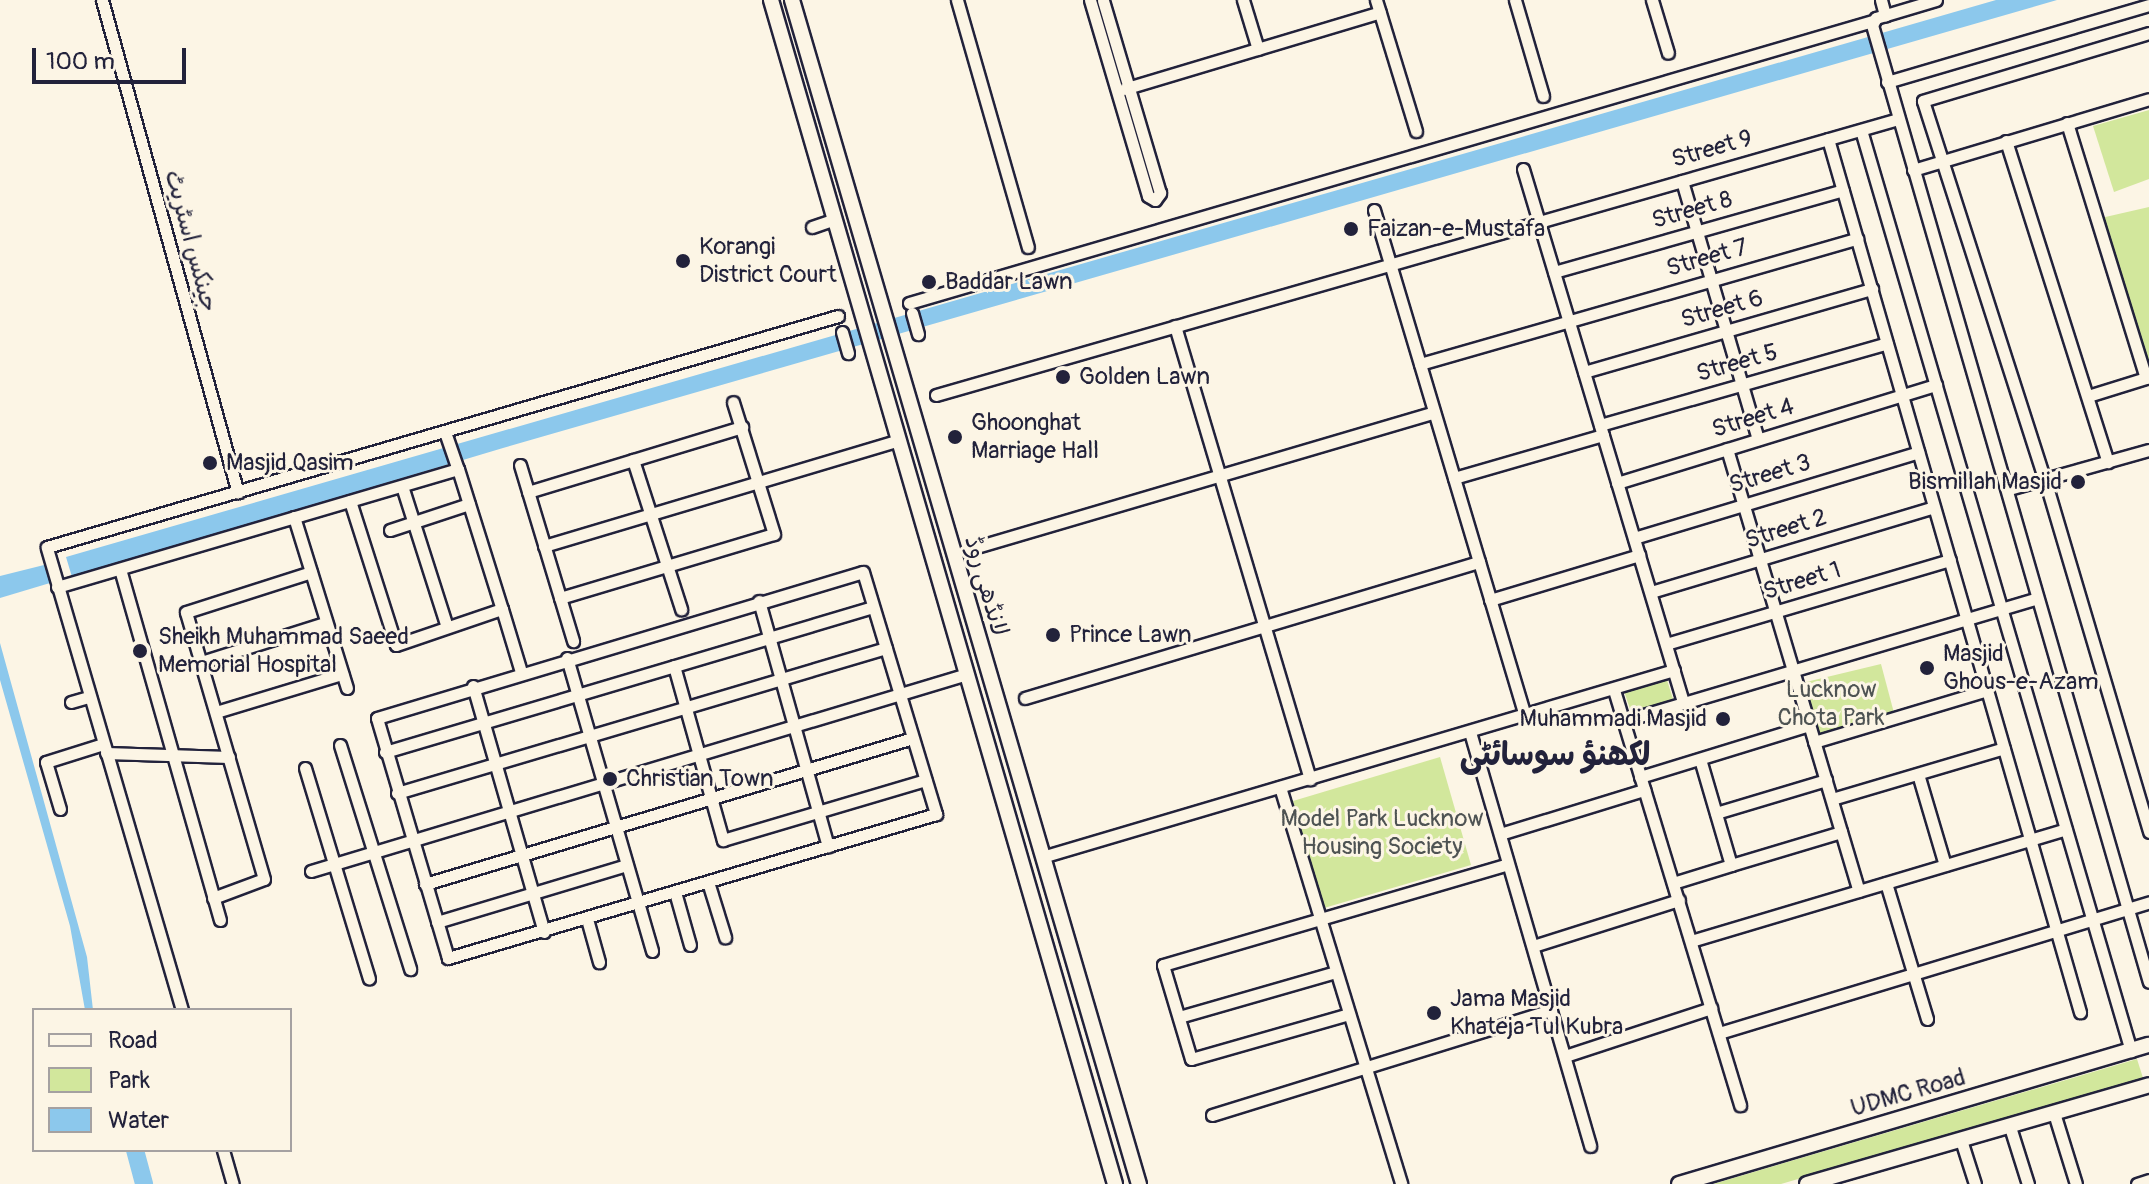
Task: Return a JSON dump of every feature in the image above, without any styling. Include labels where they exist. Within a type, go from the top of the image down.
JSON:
[{"type":"main road","points":[[771,0],[835,219]]},
{"type":"main road","name":"لانڈھی روڈ","points":[[792,0],[1140,1184]]},
{"type":"main road","name":"لانڈھی روڈ","points":[[835,219],[1115,1184]]},
{"type":"main road","name":"UDMC Road","points":[[1679,1184],[2149,1045]]},
{"type":"main road","points":[[1807,1184],[2149,1085]]},
{"type":"street","name":"جینکس اسٹریٹ","points":[[102,0],[238,493]]},
{"type":"street","points":[[957,0],[1028,247]]},
{"type":"street","points":[[1090,0],[1123,90],[1160,193],[1155,200],[1148,196],[1123,90],[1103,0]]},
{"type":"street","points":[[1243,0],[1258,49]]},
{"type":"street","points":[[1515,0],[1543,96]]},
{"type":"street","points":[[1652,0],[1668,53]]},
{"type":"street","points":[[1881,0],[1885,15]]},
{"type":"street","points":[[918,334],[910,308],[1872,27],[1904,4],[1936,0]]},
{"type":"street","points":[[1887,82],[2149,5]]},
{"type":"street","points":[[1123,90],[1258,49],[1378,6],[1416,131]]},
{"type":"street","points":[[1872,27],[2009,489],[2037,598],[2149,982]]},
{"type":"street","points":[[2149,33],[1923,101],[1940,162],[2045,480],[2149,832]]},
{"type":"street","points":[[1913,170],[2149,99]]},
{"type":"street","name":"Street 9","points":[[936,395],[1898,119]]},
{"type":"street","points":[[2067,123],[2148,378],[2088,396]]},
{"type":"street","points":[[1861,130],[2131,1051]]},
{"type":"street","points":[[1828,139],[2080,1012]]},
{"type":"street","points":[[2006,141],[2108,462]]},
{"type":"street","points":[[1523,169],[1683,702]]},
{"type":"street","points":[[1682,181],[1758,439]]},
{"type":"street","name":"Street 8","points":[[1554,272],[1843,190]]},
{"type":"street","points":[[1374,210],[1525,716]]},
{"type":"street","points":[[812,227],[835,219]]},
{"type":"street","name":"Street 7","points":[[1420,364],[1857,239]]},
{"type":"street","name":"Street 6","points":[[1584,372],[1872,289]]},
{"type":"street","points":[[181,1008],[48,561],[47,547],[447,438],[838,316]]},
{"type":"street","points":[[1175,326],[1310,779]]},
{"type":"street","points":[[842,332],[848,353]]},
{"type":"street","name":"Street 5","points":[[1454,478],[1742,385],[1887,343]]},
{"type":"street","name":"Street 4","points":[[1617,483],[1936,385]]},
{"type":"street","points":[[560,598],[774,534],[733,402]]},
{"type":"street","points":[[980,546],[1434,412]]},
{"type":"street","points":[[528,492],[742,427]]},
{"type":"street","points":[[447,438],[521,672]]},
{"type":"street","points":[[544,546],[899,440]]},
{"type":"street","points":[[1727,449],[1859,891]]},
{"type":"street","points":[[2009,489],[2149,450]]},
{"type":"street","name":"Street 3","points":[[1634,538],[1918,452]]},
{"type":"street","points":[[633,460],[681,609]]},
{"type":"street","points":[[520,465],[573,641]]},
{"type":"street","points":[[56,586],[457,468]]},
{"type":"street","points":[[402,486],[447,627]]},
{"type":"street","points":[[350,501],[396,645],[502,609]]},
{"type":"street","points":[[390,530],[469,504]]},
{"type":"street","name":"Street 2","points":[[1651,592],[1934,507]]},
{"type":"street","points":[[294,517],[347,688]]},
{"type":"street","points":[[1490,600],[1639,555]]},
{"type":"street","name":"Street 1","points":[[1666,644],[1950,560]]},
{"type":"street","points":[[1025,698],[1265,629],[1479,562]]},
{"type":"street","points":[[120,569],[220,920]]},
{"type":"street","points":[[213,898],[264,879],[186,612],[311,572]]},
{"type":"street","points":[[863,572],[936,814],[449,959],[377,718],[473,686],[759,601],[863,572]]},
{"type":"street","points":[[1623,721],[2037,598]]},
{"type":"street","points":[[759,601],[828,846]]},
{"type":"street","points":[[385,752],[873,607]]},
{"type":"street","points":[[201,662],[325,623]]},
{"type":"street","points":[[397,793],[886,648]]},
{"type":"street","points":[[567,658],[652,951]]},
{"type":"street","points":[[674,666],[723,840],[925,780]]},
{"type":"street","points":[[1042,857],[1674,670]]},
{"type":"street","points":[[216,712],[342,674]]},
{"type":"street","points":[[311,871],[967,674]]},
{"type":"street","points":[[473,686],[544,932]]},
{"type":"street","points":[[1614,690],[1740,1105]]},
{"type":"street","points":[[1814,742],[1987,690]]},
{"type":"street","points":[[71,702],[89,697]]},
{"type":"street","points":[[1640,777],[1809,725]]},
{"type":"street","points":[[1470,732],[1590,1146]]},
{"type":"street","points":[[425,884],[913,738]]},
{"type":"street","points":[[340,745],[410,969]]},
{"type":"street","points":[[1832,799],[2004,748]]},
{"type":"street","points":[[60,809],[46,762],[104,749],[229,757]]},
{"type":"street","points":[[1700,759],[1731,865]]},
{"type":"street","points":[[305,768],[369,978]]},
{"type":"street","points":[[1918,774],[1945,865]]},
{"type":"street","points":[[1716,813],[1826,780]]},
{"type":"street","points":[[1280,787],[1401,1184]]},
{"type":"street","points":[[1500,834],[1644,790]]},
{"type":"street","points":[[1691,941],[2066,829]]},
{"type":"street","points":[[1673,883],[1841,832]]},
{"type":"street","points":[[1349,1014],[1191,1059],[1163,965],[1508,864]]},
{"type":"street","points":[[437,922],[627,865]]},
{"type":"street","points":[[708,882],[725,937]]},
{"type":"street","points":[[1886,883],[1927,1019]]},
{"type":"street","points":[[675,892],[690,945]]},
{"type":"street","points":[[1533,946],[1679,900]]},
{"type":"street","points":[[1719,1033],[2149,902]]},
{"type":"street","points":[[587,919],[599,962]]},
{"type":"street","points":[[1179,1017],[1336,972]]},
{"type":"street","points":[[1565,1056],[1711,1008]]},
{"type":"street","points":[[1212,1115],[1551,1010]]},
{"type":"street","points":[[2054,1113],[2076,1184]]},
{"type":"street","points":[[2010,1127],[2028,1184]]},
{"type":"street","points":[[1961,1140],[1975,1184]]},
{"type":"street","points":[[224,1152],[233,1184]]},
{"type":"street","points":[[2137,1184],[2149,1180]]},
{"type":"green space","points":[[2149,110],[2149,179],[2114,192],[2093,126]]},
{"type":"green space","points":[[2149,207],[2149,363],[2101,218]]},
{"type":"green space","name":"Lucknow Chota Park","points":[[1881,664],[1894,713],[1811,737],[1798,694],[1806,682]]},
{"type":"green space","points":[[1666,677],[1673,699],[1631,712],[1624,691]]},
{"type":"green space","name":"Model Park Lucknow Housing Society","points":[[1440,757],[1471,865],[1324,908],[1293,801]]},
{"type":"green space","points":[[2137,1059],[2143,1078],[1781,1184],[1713,1184]]},
{"type":"water","points":[[1996,0],[2057,0],[503,448],[72,577],[66,557]]},
{"type":"water","points":[[44,565],[50,583],[0,598],[0,576]]},
{"type":"water","points":[[0,643],[87,957],[93,1008],[85,1008],[70,926],[0,680]]},
{"type":"waterway","points":[[136,1152],[144,1184]]},
{"type":"place","name":"Faizan-e-Mustafa","points":[[1351,229]]},
{"type":"place","name":"Korangi District Court","points":[[683,261]]},
{"type":"place","name":"Baddar Lawn","points":[[929,282]]},
{"type":"place","name":"Golden Lawn","points":[[1063,377]]},
{"type":"place","name":"Ghoonghat Marriage Hall","points":[[955,437]]},
{"type":"place","name":"Masjid Qasim","points":[[210,463]]},
{"type":"place","name":"Bismillah Masjid","points":[[2078,482]]},
{"type":"place","name":"Prince Lawn","points":[[1053,635]]},
{"type":"place","name":"Sheikh Muhammad Saeed Memorial Hospital","points":[[140,651]]},
{"type":"place","name":"Masjid Ghous-e-Azam","points":[[1927,668]]},
{"type":"place","name":"Muhammadi Masjid","points":[[1723,719]]},
{"type":"place","name":"Christian Town","points":[[610,779]]},
{"type":"place","name":"Jama Masjid Khateja Tul Kubra","points":[[1434,1013]]},
{"type":"district","name":"لکھنؤ سوسائٹی","points":[[1555,755]]}]
